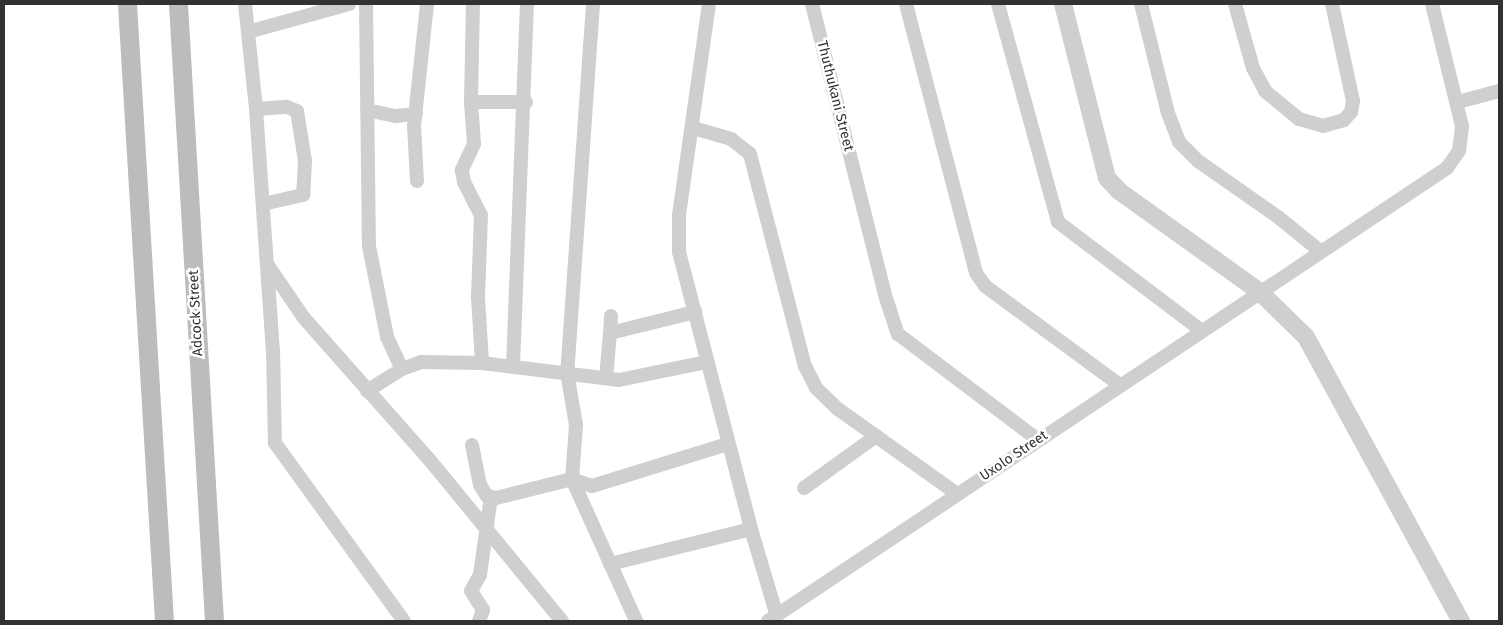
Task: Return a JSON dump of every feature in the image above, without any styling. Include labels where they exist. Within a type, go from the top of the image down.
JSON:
[{"type":"main road","points":[[127,4],[164,621]]},
{"type":"main road","name":"Adcock Street","points":[[178,4],[214,621]]},
{"type":"street","points":[[245,4],[256,109],[263,204],[275,443],[404,621]]},
{"type":"street","points":[[248,32],[349,4]]},
{"type":"street","points":[[366,4],[369,246],[387,337],[402,369]]},
{"type":"street","points":[[417,181],[413,141],[427,4]]},
{"type":"street","points":[[473,4],[471,102],[474,144],[463,164],[463,176],[481,215],[478,298],[482,363]]},
{"type":"street","points":[[513,368],[526,102],[527,4]]},
{"type":"street","points":[[594,4],[567,372],[576,425],[572,479],[636,621]]},
{"type":"street","points":[[709,4],[678,228],[679,252],[751,529],[772,618]]},
{"type":"street","name":"Thuthukani Street","points":[[812,4],[858,189],[898,334],[1038,440]]},
{"type":"street","points":[[906,4],[976,272],[985,286],[1120,385]]},
{"type":"street","points":[[998,4],[1058,222],[1201,330]]},
{"type":"street","points":[[1063,4],[1108,178],[1119,192],[1260,292],[1306,337],[1461,621]]},
{"type":"street","points":[[1141,4],[1168,113],[1178,142],[1198,161],[1278,217],[1320,251]]},
{"type":"street","points":[[1235,4],[1254,68],[1264,90],[1299,119],[1323,126],[1344,120],[1351,112],[1353,101],[1332,4]]},
{"type":"street","name":"Uxolo Street","points":[[772,618],[1201,330],[1260,292],[1276,285],[1320,251],[1451,164],[1462,137],[1458,102],[1432,4]]},
{"type":"street","points":[[1458,102],[1499,91]]},
{"type":"street","points":[[471,102],[526,102]]},
{"type":"street","points":[[256,109],[287,107],[297,111],[305,161],[303,195],[263,204]]},
{"type":"street","points":[[367,110],[396,116],[416,114]]},
{"type":"street","points":[[693,128],[731,139],[750,154],[811,380],[823,397],[957,494]]},
{"type":"street","points":[[267,263],[304,318],[487,529],[562,621]]},
{"type":"street","points":[[610,333],[695,312]]},
{"type":"street","points":[[606,378],[611,316]]},
{"type":"street","points":[[367,391],[402,369],[420,362],[482,363],[513,368],[630,379],[707,362]]},
{"type":"street","points":[[804,488],[876,436]]},
{"type":"street","points":[[472,446],[480,485],[487,496],[492,497],[572,479],[592,486],[597,485],[728,444]]},
{"type":"street","points":[[479,621],[483,610],[471,591],[480,575],[492,497]]},
{"type":"street","points":[[610,564],[751,529]]}]
